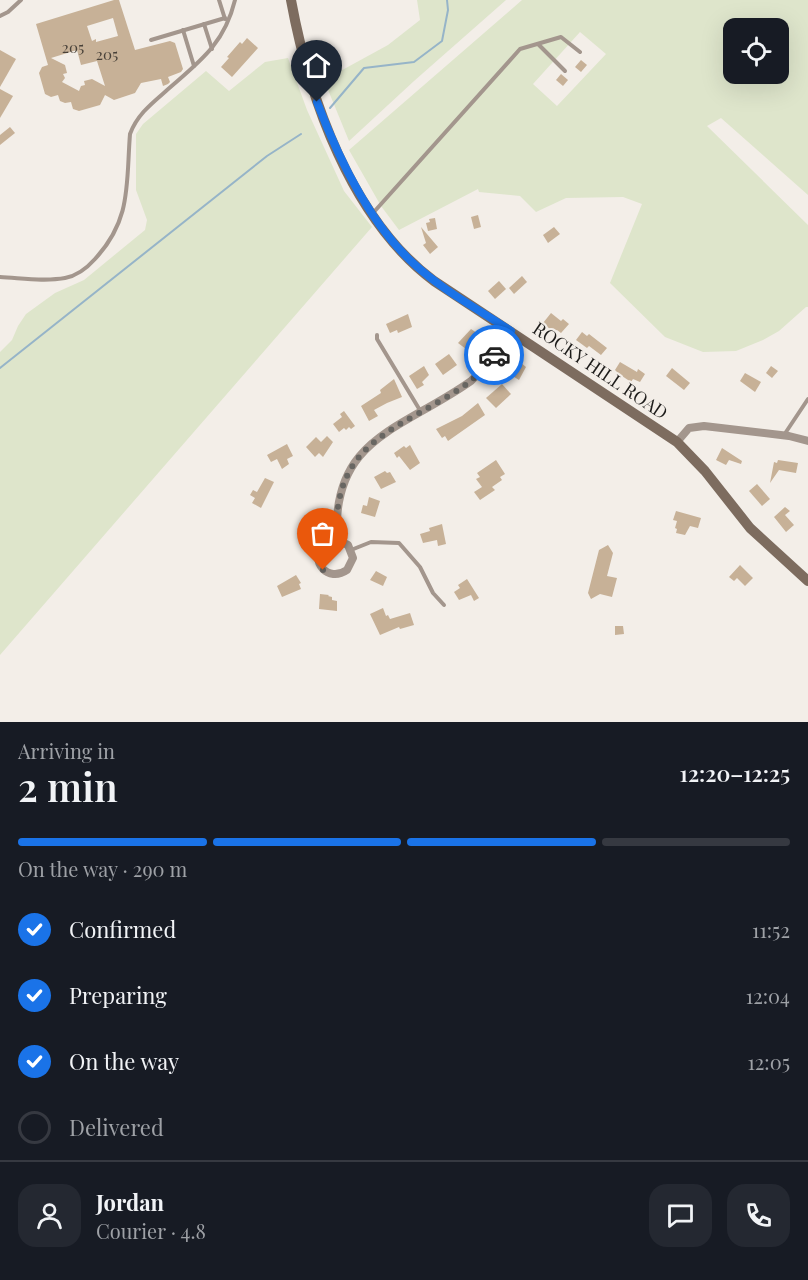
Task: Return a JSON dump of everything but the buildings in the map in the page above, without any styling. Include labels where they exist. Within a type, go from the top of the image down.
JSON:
[{"type":"main road","name":"ROCKY HILL ROAD","points":[[291,0],[306,68],[323,117],[343,162],[388,236],[413,264],[434,281],[676,442],[705,471],[750,528],[808,581]]},
{"type":"street","points":[[337,540],[338,501],[342,483],[349,469],[370,445],[471,381],[483,369],[511,331]]},
{"type":"street","points":[[676,442],[689,428],[704,426],[786,436],[808,441]]},
{"type":"street","points":[[337,540],[346,543],[351,550],[352,561],[347,570],[337,575],[325,572],[318,563],[319,551],[326,542],[337,540]]},
{"type":"lane","points":[[0,16],[21,0]]},
{"type":"lane","points":[[219,0],[227,24]]},
{"type":"lane","points":[[0,277],[67,278],[91,264],[104,249],[123,215],[130,134],[134,122],[151,103],[212,50],[223,33],[236,0]]},
{"type":"lane","points":[[151,40],[225,18]]},
{"type":"lane","points":[[204,24],[212,50]]},
{"type":"lane","points":[[183,30],[194,66]]},
{"type":"lane","points":[[373,213],[520,49],[561,37],[580,52]]},
{"type":"lane","points":[[538,44],[565,71]]},
{"type":"lane","points":[[377,335],[377,339],[422,412]]},
{"type":"lane","points":[[786,436],[789,424],[808,399]]},
{"type":"lane","points":[[351,550],[371,543],[399,543],[420,567],[433,593],[444,605]]},
{"type":"green space","points":[[417,0],[506,0],[349,141],[324,80],[388,45],[420,20]]},
{"type":"green space","points":[[522,0],[808,0],[808,195],[721,118],[707,126],[808,225],[808,307],[779,331],[763,340],[736,351],[703,352],[665,337],[610,283],[642,204],[623,197],[566,198],[536,212],[520,196],[479,192],[478,189],[399,230],[381,206],[349,150]],"holes":[[[580,32],[606,54],[557,106],[533,84]]]},
{"type":"green space","points":[[288,58],[307,110],[344,191],[372,227],[0,655],[0,352],[12,340],[26,314],[55,293],[84,280],[145,230],[147,220],[136,190],[136,134],[143,124],[206,71],[229,91],[265,62]]},
{"type":"waterway","points":[[330,108],[364,68],[414,62],[442,41],[448,10],[447,0]]},
{"type":"waterway","points":[[0,368],[267,156],[301,134]]},
{"type":"way so far","points":[[323,570],[317,557],[321,546],[331,540],[337,540],[336,520],[339,494],[342,483],[358,456],[377,440],[471,381],[494,355]]},
{"type":"route","points":[[317,102],[343,162],[373,213],[396,246],[434,281],[511,331],[494,355]]}]
